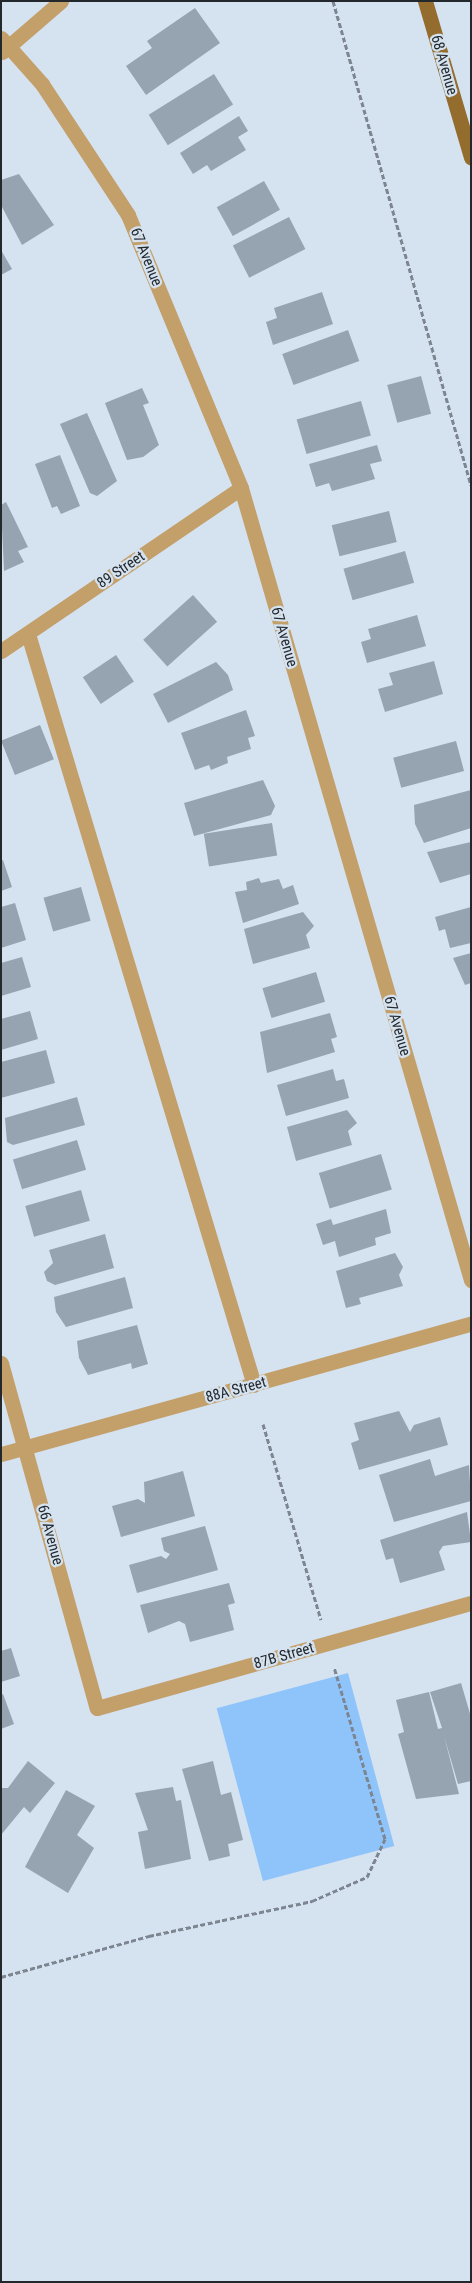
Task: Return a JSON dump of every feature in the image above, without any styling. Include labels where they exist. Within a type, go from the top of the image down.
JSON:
[{"type":"main road","name":"68 Avenue","points":[[425,1],[471,157]]},
{"type":"street","points":[[4,46],[61,1]]},
{"type":"street","name":"67 Avenue","points":[[4,46],[42,84],[128,215],[240,488],[471,1280]]},
{"type":"street","name":"89 Street","points":[[1,651],[240,488]]},
{"type":"street","points":[[28,634],[254,1385]]},
{"type":"street","name":"88A Street","points":[[1,1454],[471,1324]]},
{"type":"street","name":"66 Avenue","points":[[1,1362],[97,1708]]},
{"type":"street","name":"87B Street","points":[[97,1708],[471,1603]]},
{"type":"path","points":[[333,1],[471,485]]},
{"type":"path","points":[[1,1977],[149,1936],[312,1902],[367,1877],[385,1839],[263,1424]]},
{"type":"shaded area","points":[[348,1673],[394,1846],[263,1881],[217,1708]]},
{"type":"building","points":[[195,8],[220,43],[146,95],[126,66],[152,48],[147,41]]},
{"type":"building","points":[[214,74],[233,105],[168,145],[149,115]]},
{"type":"building","points":[[239,116],[248,131],[238,137],[246,150],[211,171],[207,165],[193,174],[180,153]]},
{"type":"building","points":[[19,174],[54,225],[22,245],[1,205],[1,180]]},
{"type":"building","points":[[264,181],[280,210],[233,236],[217,207]]},
{"type":"building","points":[[289,217],[305,249],[249,278],[233,246]]},
{"type":"building","points":[[1,250],[12,269],[1,275]]},
{"type":"building","points":[[322,292],[333,324],[273,345],[266,322],[277,318],[274,308]]},
{"type":"building","points":[[348,330],[359,361],[294,385],[282,354]]},
{"type":"building","points":[[421,376],[431,414],[397,423],[387,385]]},
{"type":"building","points":[[142,388],[149,403],[143,405],[159,445],[143,457],[127,460],[105,403]]},
{"type":"building","points":[[361,401],[371,436],[307,454],[297,419]]},
{"type":"building","points":[[87,413],[117,481],[97,496],[90,493],[60,424]]},
{"type":"building","points":[[377,445],[382,461],[370,464],[375,479],[332,491],[329,483],[316,487],[309,464]]},
{"type":"building","points":[[60,455],[80,506],[61,514],[57,506],[52,508],[35,464]]},
{"type":"building","points":[[6,502],[28,547],[18,551],[24,562],[4,571],[1,505]]},
{"type":"building","points":[[389,511],[397,542],[339,556],[332,525]]},
{"type":"building","points":[[405,551],[414,583],[353,600],[343,569]]},
{"type":"building","points":[[193,595],[217,622],[167,667],[143,640]]},
{"type":"building","points":[[417,615],[426,646],[367,663],[361,642],[371,639],[368,629]]},
{"type":"building","points":[[116,655],[134,682],[101,704],[83,677]]},
{"type":"building","points":[[434,661],[443,694],[385,712],[378,689],[393,685],[389,673]]},
{"type":"building","points":[[216,662],[228,675],[233,690],[168,723],[153,694]]},
{"type":"building","points":[[246,710],[255,736],[248,738],[251,749],[227,757],[228,763],[211,770],[209,765],[195,770],[181,733]]},
{"type":"building","points":[[40,725],[54,759],[15,775],[1,741]]},
{"type":"building","points":[[456,741],[464,771],[401,788],[393,758]]},
{"type":"building","points":[[263,780],[275,806],[271,815],[194,836],[184,803]]},
{"type":"building","points":[[471,790],[471,828],[424,843],[415,824],[414,805]]},
{"type":"building","points":[[272,823],[277,856],[209,866],[204,834]]},
{"type":"building","points":[[471,842],[471,874],[440,883],[427,852]]},
{"type":"building","points":[[3,860],[12,887],[1,891],[1,861]]},
{"type":"building","points":[[259,878],[261,883],[279,879],[283,889],[293,885],[299,904],[243,923],[235,892],[247,890],[246,882]]},
{"type":"building","points":[[81,887],[91,921],[53,931],[44,898]]},
{"type":"building","points":[[15,903],[26,940],[1,948],[1,907]]},
{"type":"building","points":[[471,907],[471,943],[450,948],[445,929],[439,931],[435,917]]},
{"type":"building","points":[[303,912],[314,926],[306,935],[310,948],[253,964],[244,929]]},
{"type":"building","points":[[471,953],[471,983],[465,985],[453,958]]},
{"type":"building","points":[[22,957],[31,987],[1,996],[1,963]]},
{"type":"building","points":[[316,972],[325,1002],[272,1018],[262,988]]},
{"type":"building","points":[[30,1011],[38,1039],[1,1050],[1,1019]]},
{"type":"building","points":[[330,1013],[337,1037],[331,1039],[335,1052],[267,1073],[260,1032]]},
{"type":"building","points":[[46,1050],[55,1083],[1,1098],[1,1062]]},
{"type":"building","points":[[333,1069],[336,1081],[344,1079],[349,1098],[286,1116],[277,1085]]},
{"type":"building","points":[[77,1097],[85,1125],[13,1145],[7,1142],[5,1118]]},
{"type":"building","points":[[347,1110],[357,1123],[348,1131],[352,1145],[296,1161],[287,1127]]},
{"type":"building","points":[[77,1140],[86,1170],[22,1189],[13,1160]]},
{"type":"building","points":[[381,1154],[392,1189],[330,1208],[319,1173]]},
{"type":"building","points":[[81,1190],[90,1221],[34,1237],[25,1206]]},
{"type":"building","points":[[386,1209],[391,1233],[375,1238],[376,1245],[339,1257],[335,1241],[323,1245],[316,1224],[331,1219],[333,1225]]},
{"type":"building","points":[[105,1234],[114,1268],[55,1285],[47,1281],[44,1272],[53,1263],[49,1250]]},
{"type":"building","points":[[395,1253],[403,1267],[399,1275],[403,1286],[359,1298],[361,1304],[346,1308],[336,1271]]},
{"type":"building","points":[[125,1277],[133,1308],[66,1327],[56,1312],[54,1297]]},
{"type":"building","points":[[137,1325],[148,1364],[132,1369],[131,1363],[88,1375],[79,1358],[77,1341]]},
{"type":"building","points":[[399,1411],[410,1432],[414,1425],[440,1417],[448,1445],[359,1470],[351,1443],[359,1440],[354,1423]]},
{"type":"building","points":[[430,1459],[435,1476],[469,1465],[471,1501],[394,1522],[379,1475]]},
{"type":"building","points":[[183,1471],[195,1516],[121,1537],[112,1506],[138,1499],[145,1503],[144,1482]]},
{"type":"building","points":[[467,1512],[471,1542],[443,1546],[439,1552],[445,1570],[400,1583],[393,1558],[386,1560],[380,1540]]},
{"type":"building","points":[[205,1526],[218,1570],[137,1593],[129,1565],[161,1556],[166,1559],[170,1554],[164,1551],[161,1538]]},
{"type":"building","points":[[229,1583],[235,1603],[228,1605],[234,1630],[190,1642],[185,1624],[179,1621],[148,1633],[140,1605]]},
{"type":"building","points":[[11,1648],[20,1676],[1,1682],[1,1651]]},
{"type":"building","points":[[461,1683],[471,1717],[471,1781],[458,1784],[444,1736],[459,1794],[416,1799],[398,1734],[404,1732],[396,1700],[429,1692],[438,1729],[442,1728],[430,1692]]},
{"type":"building","points":[[3,1694],[14,1724],[1,1729],[1,1695]]},
{"type":"building","points":[[28,1761],[55,1783],[30,1813],[24,1807],[1,1835],[1,1788],[8,1788]]},
{"type":"building","points":[[213,1761],[221,1795],[231,1792],[243,1840],[228,1844],[230,1856],[209,1861],[182,1769]]},
{"type":"building","points":[[173,1787],[176,1801],[181,1800],[191,1859],[145,1869],[138,1832],[148,1830],[135,1793]]},
{"type":"building","points":[[66,1790],[95,1806],[77,1835],[94,1848],[68,1893],[25,1867]]}]
